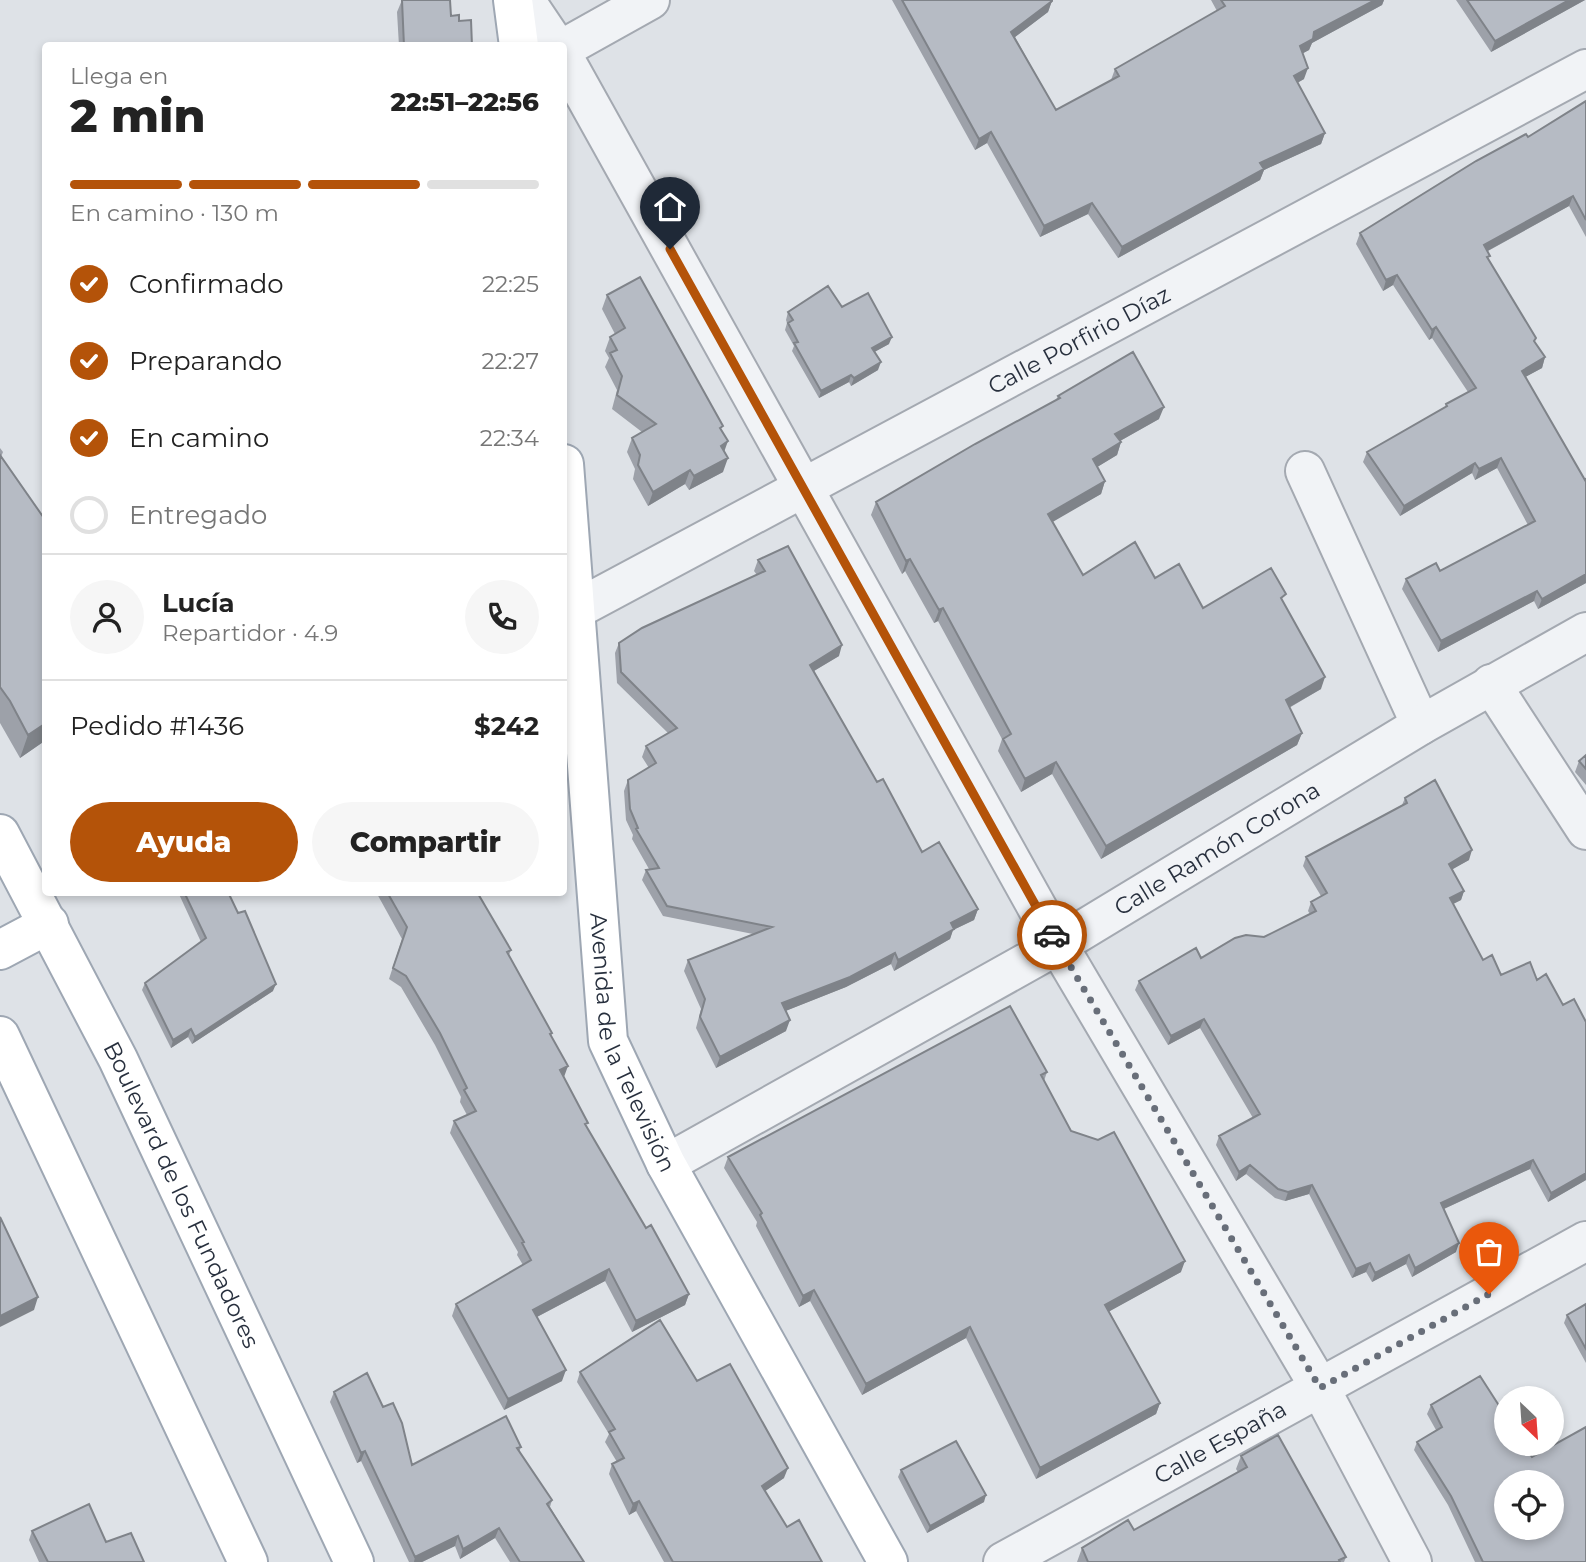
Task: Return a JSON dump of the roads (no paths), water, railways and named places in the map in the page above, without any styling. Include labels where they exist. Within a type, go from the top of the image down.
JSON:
[{"type":"main road","points":[[513,0],[518,42]]},
{"type":"main road","name":"Avenida de la Televisión","points":[[567,513],[608,1041],[666,1164],[888,1562]]},
{"type":"main road","name":"Boulevard de los Fundadores","points":[[0,834],[123,1071],[354,1562]]},
{"type":"main road","points":[[0,950],[49,924]]},
{"type":"main road","points":[[0,1036],[248,1562]]},
{"type":"street","points":[[525,0],[553,42]]},
{"type":"street","points":[[567,46],[650,0]]},
{"type":"street","points":[[567,63],[1058,945],[1320,1388],[1412,1562]]},
{"type":"street","name":"Calle Porfirio Díaz","points":[[573,611],[1586,69]]},
{"type":"street","points":[[1305,471],[1421,724]]},
{"type":"street","name":"Calle Ramón Corona","points":[[666,1164],[1058,945],[1421,724],[1586,632]]},
{"type":"street","points":[[1491,684],[1586,830]]},
{"type":"street","name":"Calle España","points":[[1003,1562],[1586,1241]]}]
